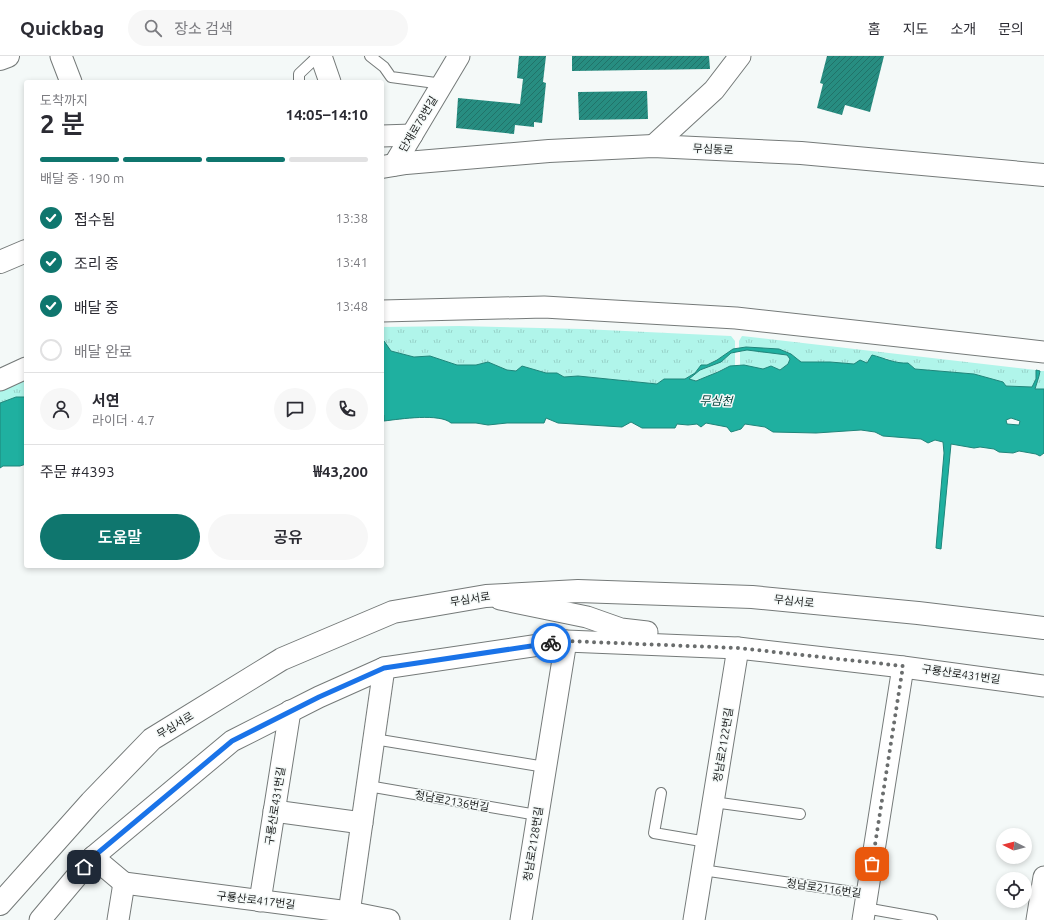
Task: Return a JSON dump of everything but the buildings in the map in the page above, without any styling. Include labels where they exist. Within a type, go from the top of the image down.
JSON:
[{"type":"street","points":[[0,59],[8,56]]},
{"type":"street","points":[[61,56],[70,80]]},
{"type":"street","points":[[321,56],[329,80]]},
{"type":"street","name":"단재로78번길","points":[[388,166],[412,135],[459,56]]},
{"type":"street","points":[[653,146],[714,90],[740,56]]},
{"type":"street","points":[[384,136],[412,135]]},
{"type":"street","name":"무심동로","points":[[388,166],[549,151],[653,146],[801,153],[1044,175]]},
{"type":"street","points":[[0,262],[24,252]]},
{"type":"street","points":[[384,311],[544,306],[728,317],[1044,352]]},
{"type":"street","points":[[0,380],[24,369]]},
{"type":"street","name":"무심서로","points":[[0,904],[91,802],[152,739],[275,663],[393,612],[486,596],[578,591],[752,597],[918,613],[1044,628]]},
{"type":"street","points":[[486,596],[587,616],[621,629],[693,638],[707,646]]},
{"type":"street","name":"구룡산로431번길","points":[[40,920],[93,857],[232,741],[319,697],[384,668],[566,641],[738,648],[903,666],[1044,686]]},
{"type":"street","name":"청남로2128번길","points":[[520,920],[566,641]]},
{"type":"street","name":"청남로2122번길","points":[[694,920],[738,648]]},
{"type":"street","name":"청남로2116번길","points":[[865,908],[903,666]]},
{"type":"street","points":[[348,916],[384,668]]},
{"type":"street","name":"구룡산로431번길","points":[[260,901],[290,712]]},
{"type":"street","points":[[274,811],[362,823]]},
{"type":"street","points":[[93,857],[124,883],[118,920]]},
{"type":"street","points":[[1037,920],[1044,877]]},
{"type":"street","name":"구룡산로417번길","points":[[124,883],[260,901],[348,916],[389,920]]},
{"type":"lane","points":[[298,80],[299,74],[318,56]]},
{"type":"lane","name":"단재로78번길","points":[[370,56],[384,66],[391,77],[443,84]]},
{"type":"lane","points":[[374,739],[545,767]]},
{"type":"lane","name":"청남로2136번길","points":[[368,786],[537,816]]},
{"type":"lane","points":[[661,793],[654,833],[707,842]]},
{"type":"lane","points":[[713,802],[800,814]]},
{"type":"lane","name":"청남로2116번길","points":[[702,870],[781,882],[865,908],[932,920]]},
{"type":"green space","points":[[460,326],[583,329],[731,336],[735,341],[735,349],[707,365],[701,365],[695,373],[685,379],[664,379],[657,384],[578,376],[564,377],[557,373],[546,373],[522,366],[516,371],[507,370],[488,362],[476,365],[457,365],[430,356],[415,357],[391,351],[384,342],[384,327]]},
{"type":"green space","points":[[742,336],[1036,370],[1036,379],[1033,387],[1006,386],[1003,382],[974,374],[915,369],[908,363],[900,364],[886,358],[867,363],[854,364],[801,362],[791,354],[779,349],[739,348],[739,341]]},
{"type":"green space","points":[[747,350],[787,355],[790,359],[788,364],[780,370],[771,366],[763,369],[740,366],[740,352]]},
{"type":"green space","points":[[735,352],[735,366],[724,368],[701,379],[688,380],[700,370],[721,362],[731,353]]},
{"type":"green space","points":[[1040,371],[1044,371],[1044,389],[1035,390],[1039,376]]},
{"type":"green space","points":[[24,380],[24,397],[16,397],[0,403],[0,389]]},
{"type":"water","name":"무심천","points":[[384,341],[391,351],[414,357],[430,356],[457,365],[476,365],[488,362],[507,370],[516,371],[522,366],[546,373],[557,373],[564,377],[578,376],[657,384],[664,379],[685,379],[695,373],[701,365],[707,365],[717,360],[733,349],[746,347],[779,349],[791,354],[801,362],[854,364],[860,360],[867,363],[872,355],[894,362],[908,363],[915,369],[974,374],[1003,382],[1006,386],[1032,387],[1036,379],[1036,370],[1040,371],[1035,389],[1044,389],[1044,453],[1040,456],[1019,451],[1013,453],[999,452],[994,449],[980,447],[974,448],[951,444],[941,549],[936,548],[944,453],[943,442],[935,440],[928,443],[921,439],[883,436],[875,432],[861,430],[816,433],[773,432],[765,427],[745,424],[741,429],[731,432],[727,427],[706,423],[701,427],[697,424],[677,424],[675,428],[642,428],[631,422],[622,427],[558,423],[546,418],[544,423],[507,423],[488,425],[476,423],[451,423],[446,420],[429,417],[384,421]],"holes":[[[747,350],[787,355],[790,359],[788,364],[780,370],[771,366],[763,369],[744,365],[730,366],[696,381],[689,379],[700,370],[721,362],[731,353]],[[1011,418],[1020,421],[1019,425],[1007,424],[1006,420]]]},
{"type":"water","points":[[16,397],[24,397],[24,465],[3,466],[0,468],[0,403]]},
{"type":"way so far","points":[[551,643],[566,641],[738,648],[903,666],[872,864]]},
{"type":"route","points":[[84,867],[93,857],[232,741],[319,697],[384,668],[551,643]]}]
